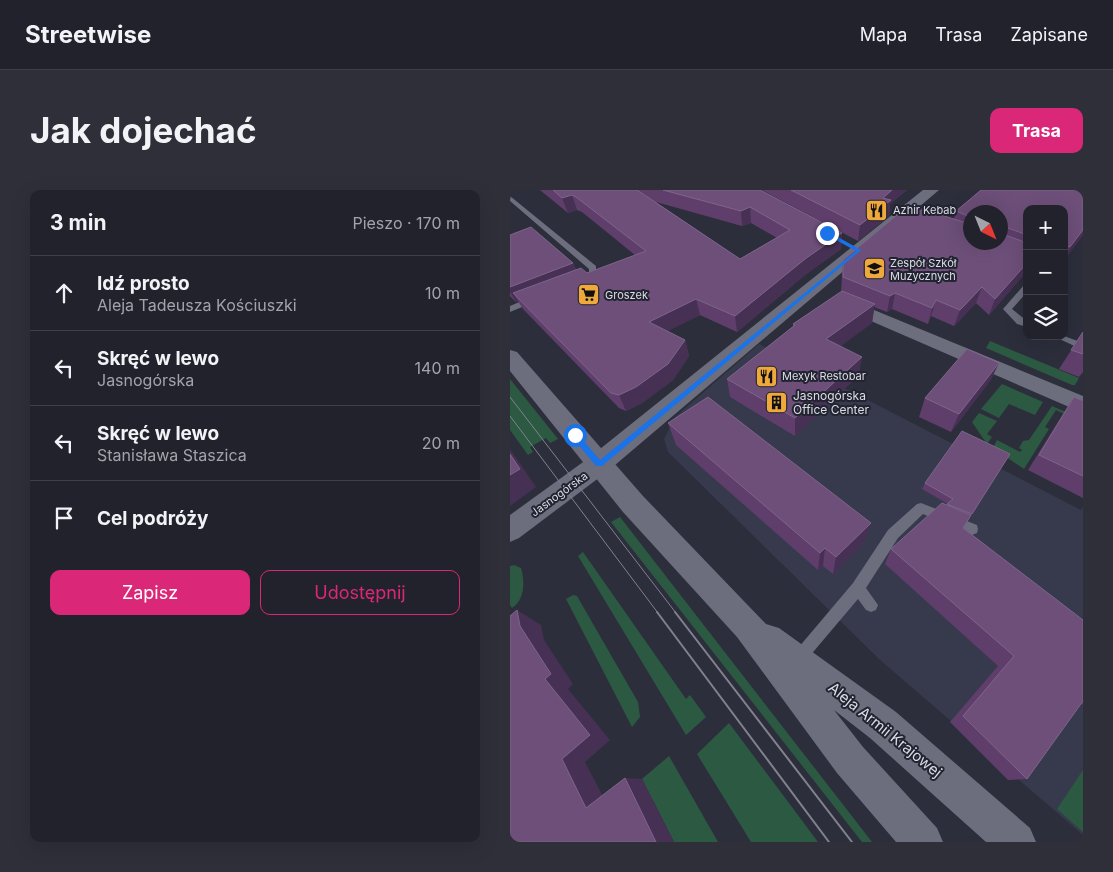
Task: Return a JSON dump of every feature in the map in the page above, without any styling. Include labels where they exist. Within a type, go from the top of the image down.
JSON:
[{"type":"street","name":"Jasnogórska","points":[[510,530],[599,464],[812,290],[852,247],[932,190]]},
{"type":"street","points":[[812,290],[1081,400]]},
{"type":"street","name":"Aleja Armii Krajowej","points":[[510,357],[599,464],[748,626],[850,760],[922,842]]},
{"type":"street","name":"Aleja Armii Krajowej","points":[[748,626],[798,660],[884,725],[1016,842]]},
{"type":"lane","points":[[510,198],[593,268],[593,274],[577,282]]},
{"type":"lane","points":[[1023,292],[1008,310],[1023,323]]},
{"type":"lane","points":[[510,309],[544,295]]},
{"type":"lane","points":[[1066,340],[1083,347]]},
{"type":"lane","points":[[798,660],[858,588],[893,534],[922,508],[972,529]]},
{"type":"lane","points":[[858,588],[871,605]]},
{"type":"shaded area","points":[[759,344],[1081,510],[1083,506],[1083,835],[879,659],[668,452],[664,439],[675,417]]},
{"type":"green space","points":[[990,341],[1079,378],[1075,385],[1072,385],[986,348]]},
{"type":"green space","points":[[510,379],[558,439],[550,443],[546,438],[530,447],[533,452],[528,455],[510,430]]},
{"type":"green space","points":[[1002,384],[1043,402],[1035,415],[1009,404],[999,418],[981,409]]},
{"type":"green space","points":[[1052,406],[1077,417],[1075,419],[1056,410],[1045,427],[1049,429],[1024,469],[993,448],[997,440],[1020,452],[1022,450],[1019,448],[1023,441],[1029,440]]},
{"type":"green space","points":[[979,413],[997,421],[987,434],[992,437],[987,444],[972,422]]},
{"type":"green space","points":[[620,517],[872,842],[862,842],[611,522]]},
{"type":"green space","points":[[583,552],[686,699],[690,695],[706,717],[686,735],[578,556]]},
{"type":"green space","points":[[514,565],[521,568],[523,590],[519,600],[512,608],[510,605],[510,566]]},
{"type":"green space","points":[[573,595],[577,596],[638,702],[640,717],[632,727],[566,599]]},
{"type":"green space","points":[[729,723],[818,842],[751,842],[697,754]]},
{"type":"green space","points":[[669,756],[718,842],[674,842],[642,779]]},
{"type":"green space","points":[[1083,770],[1083,832],[1057,809]]},
{"type":"building","points":[[553,190],[637,190],[740,259],[790,230],[750,207],[741,211],[663,190],[760,190],[842,233],[805,259],[735,316],[696,299],[649,322],[685,340],[668,364],[636,387],[619,395],[611,393],[513,293],[581,268],[587,273],[646,251],[576,197],[572,195],[562,198]]},
{"type":"building","points":[[791,190],[892,190],[883,198],[891,200],[860,225]]},
{"type":"building","points":[[981,190],[1083,190],[1083,230],[1070,247],[1068,246],[1068,205],[1023,205],[1023,234],[1008,228],[1008,205],[963,205]]},
{"type":"building","points":[[909,205],[963,222],[963,250],[1008,250],[1008,236],[1023,242],[1023,268],[995,299],[982,287],[960,310],[936,300],[932,308],[895,293],[890,296],[843,277],[843,260]]},
{"type":"building","points":[[963,205],[963,214],[956,211]]},
{"type":"building","points":[[531,227],[573,263],[510,287],[510,235]]},
{"type":"building","points":[[842,291],[875,304],[826,339],[862,357],[795,418],[727,379],[795,325],[793,324]]},
{"type":"building","points":[[1083,332],[1083,354],[1071,350]]},
{"type":"building","points":[[967,349],[999,363],[959,414],[925,398]]},
{"type":"building","points":[[708,397],[871,523],[836,557],[825,548],[820,553],[668,423]]},
{"type":"building","points":[[1074,397],[1083,401],[1083,476],[1039,455]]},
{"type":"building","points":[[962,431],[1010,454],[972,514],[947,504],[953,499],[925,483]]},
{"type":"building","points":[[510,454],[520,469],[510,475]]},
{"type":"building","points":[[942,503],[971,515],[963,528],[1083,620],[1083,701],[1027,779],[963,716],[1014,656],[891,549]]},
{"type":"building","points":[[517,610],[520,626],[551,674],[545,679],[590,735],[562,759],[586,808],[625,778],[656,842],[510,842],[510,616]]},
{"type":"tram line","points":[[510,397],[676,613]]},
{"type":"tram line","points":[[510,416],[658,613]]},
{"type":"tram line","points":[[657,612],[829,842]]},
{"type":"tram line","points":[[675,612],[852,842]]},
{"type":"place","name":"Azhir Kebab","points":[[877,210]]},
{"type":"place","name":"Zespół Szkół Muzycznych","points":[[874,269]]},
{"type":"place","name":"Groszek","points":[[589,295]]},
{"type":"place","name":"Mexyk Restobar","points":[[766,376]]},
{"type":"place","name":"Jasnogórska Office Center","points":[[777,403]]},
{"type":"route","points":[[575,435],[599,464],[859,250],[827,233]]}]
